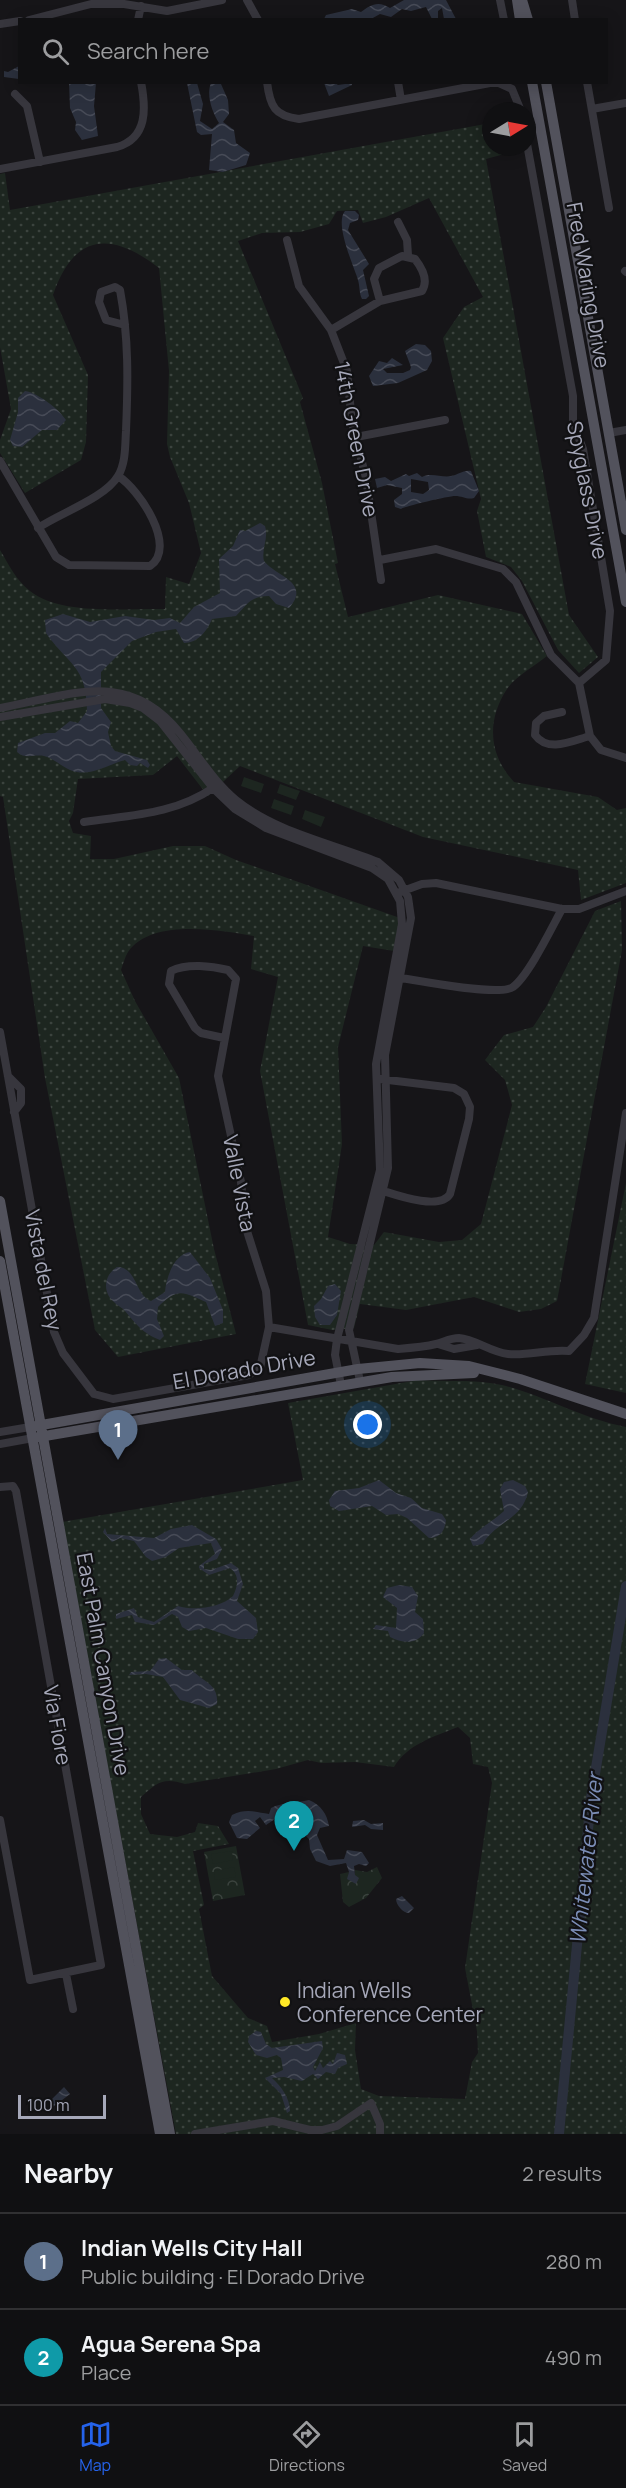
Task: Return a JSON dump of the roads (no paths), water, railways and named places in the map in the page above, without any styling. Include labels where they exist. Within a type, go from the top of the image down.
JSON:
[{"type":"main road","points":[[517,0],[520,18]]},
{"type":"main road","points":[[522,0],[527,18]]},
{"type":"main road","points":[[531,0],[534,18]]},
{"type":"main road","name":"Fred Waring Drive","points":[[532,84],[626,602]]},
{"type":"main road","name":"Fred Waring Drive","points":[[546,84],[626,530]]},
{"type":"main road","points":[[581,352],[593,384],[602,430],[609,433]]},
{"type":"main road","points":[[612,525],[623,549],[626,564]]},
{"type":"main road","name":"East Palm Canyon Drive","points":[[0,1201],[37,1432],[160,2134]]},
{"type":"main road","name":"East Palm Canyon Drive","points":[[0,1261],[37,1432],[170,2134]]},
{"type":"main road","name":"El Dorado Drive","points":[[37,1432],[143,1407],[358,1369],[402,1364],[468,1366],[520,1379],[626,1414]]},
{"type":"main road","name":"El Dorado Drive","points":[[37,1432],[145,1419],[360,1381],[418,1374],[496,1374]]},
{"type":"main road","points":[[185,1400],[187,1412]]},
{"type":"main road","points":[[143,1407],[145,1419]]},
{"type":"street","points":[[37,18],[91,4],[141,6],[167,11],[185,4],[222,0]]},
{"type":"street","points":[[247,0],[257,18]]},
{"type":"street","points":[[500,0],[504,18]]},
{"type":"street","points":[[572,0],[575,18]]},
{"type":"street","points":[[138,18],[141,6]]},
{"type":"street","points":[[0,24],[18,21]]},
{"type":"street","points":[[0,169],[117,147],[133,139],[143,123],[146,112],[141,84]]},
{"type":"street","points":[[267,84],[273,108],[284,117],[299,119],[485,84]]},
{"type":"street","points":[[398,84],[401,100]]},
{"type":"street","points":[[504,84],[515,93],[518,102]]},
{"type":"street","points":[[587,84],[609,208]]},
{"type":"street","points":[[15,94],[27,106],[40,162]]},
{"type":"street","points":[[592,110],[626,104]]},
{"type":"street","name":"Spyglass Drive","points":[[529,156],[573,396],[573,423],[583,449],[610,611],[606,660],[579,683]]},
{"type":"street","points":[[331,330],[380,300],[419,293],[425,286],[424,275],[417,262],[408,255],[407,240],[398,222]]},
{"type":"street","name":"14th Green Drive","points":[[287,240],[299,286],[331,330],[347,371],[356,437],[366,478],[380,560],[381,580]]},
{"type":"street","points":[[380,300],[374,279],[376,271],[396,258],[408,255]]},
{"type":"street","points":[[38,528],[107,488],[118,476],[124,456],[129,377],[125,325],[119,288],[101,292],[99,302],[106,320],[125,325]]},
{"type":"street","points":[[356,437],[445,420]]},
{"type":"street","points":[[609,433],[626,430]]},
{"type":"street","points":[[0,461],[56,557],[69,565],[150,566],[156,560],[158,551],[152,519],[136,490],[118,476]]},
{"type":"street","points":[[380,560],[436,549],[503,569],[516,582],[551,655],[579,683],[590,736],[601,750],[626,758]]},
{"type":"street","points":[[0,708],[129,693],[158,708],[229,793],[256,814],[378,862],[391,871],[411,918],[396,977],[381,1079],[380,1190],[350,1330],[360,1381]]},
{"type":"street","points":[[106,695],[152,714],[172,735],[213,788],[235,809],[250,819],[287,837],[372,868],[401,891]]},
{"type":"street","points":[[0,717],[83,697]]},
{"type":"street","points":[[562,712],[544,716],[536,723],[535,735],[539,741],[552,746],[590,736]]},
{"type":"street","points":[[84,822],[121,819],[150,813],[194,801],[213,788]]},
{"type":"street","points":[[401,891],[422,884],[436,883],[562,909],[579,909],[626,891]]},
{"type":"street","points":[[396,977],[492,991],[510,989],[524,976],[562,909]]},
{"type":"street","name":"Valle Vista","points":[[224,1038],[201,1032],[195,1028],[169,984],[171,971],[180,968],[212,967],[228,970],[234,976],[236,984],[218,1076],[241,1182],[246,1228],[263,1274],[269,1327]]},
{"type":"street","name":"Vista del Rey","points":[[0,1032],[54,1332],[63,1353],[94,1394],[113,1399],[249,1375],[260,1368],[269,1327]]},
{"type":"street","points":[[380,1190],[435,1203],[445,1200],[450,1194],[470,1111],[464,1094],[454,1088],[381,1079]]},
{"type":"street","points":[[269,1327],[399,1348],[438,1344],[454,1349],[477,1345],[517,1355],[548,1349],[569,1351],[584,1335],[594,1318],[626,1113]]},
{"type":"street","points":[[341,1385],[335,1355],[337,1339],[380,1190]]},
{"type":"street","name":"El Dorado Drive","points":[[0,1432],[37,1432]]},
{"type":"street","name":"El Dorado Drive","points":[[0,1444],[37,1432]]},
{"type":"street","name":"Via Fiore","points":[[0,1487],[13,1486],[101,1965],[66,1974]]},
{"type":"street","points":[[0,1820],[30,1980],[66,1974],[72,2009]]},
{"type":"street","points":[[195,2134],[273,2121],[310,2130],[331,2129],[371,2103],[380,2124],[380,2134]]},
{"type":"water","points":[[404,0],[446,0],[455,18],[444,18],[442,8],[438,11],[438,18],[432,18],[426,7],[411,11],[402,9],[391,17],[380,14],[373,18],[324,18],[326,15],[352,9],[361,12],[374,4],[382,4],[390,8]]},
{"type":"water","points":[[18,67],[18,79],[4,77],[4,71],[8,72]]},
{"type":"water","points":[[69,84],[96,84],[94,106],[98,136],[82,140],[75,130],[76,122],[70,108]]},
{"type":"water","points":[[187,84],[197,84],[203,104],[200,121],[212,129],[219,123],[210,103],[210,88],[211,84],[221,84],[228,100],[229,114],[223,122],[234,130],[236,143],[250,153],[246,165],[223,172],[209,170],[212,134],[201,135],[197,132]]},
{"type":"water","points":[[324,84],[352,84],[352,85],[329,96]]},
{"type":"water","points":[[345,211],[355,211],[359,215],[358,220],[350,223],[348,230],[369,264],[363,270],[369,296],[366,299],[361,297],[358,280],[343,235],[342,217]]},
{"type":"water","points":[[416,344],[425,345],[431,351],[432,361],[427,370],[398,383],[373,386],[369,376],[379,361],[387,363],[392,358],[403,365],[383,369],[387,373],[403,373],[410,370],[405,351]]},
{"type":"water","points":[[25,391],[48,402],[66,420],[57,430],[42,430],[22,447],[13,446],[10,440],[18,412],[18,398]]},
{"type":"water","points":[[471,471],[479,491],[474,498],[451,496],[401,509],[395,507],[394,500],[402,494],[402,488],[387,485],[377,488],[375,479],[385,477],[391,481],[406,474],[409,476],[417,473],[422,477],[448,476]],"holes":[[[411,479],[428,482],[429,490],[423,494],[411,492]]]},
{"type":"water","points":[[260,523],[265,526],[266,530],[264,561],[294,586],[295,599],[289,608],[276,604],[269,596],[263,596],[250,602],[236,616],[212,619],[201,636],[194,641],[184,643],[176,629],[156,632],[132,641],[101,672],[101,708],[111,722],[108,732],[111,746],[115,751],[147,760],[150,765],[148,768],[140,763],[137,766],[130,765],[125,760],[84,773],[70,770],[47,757],[24,756],[17,752],[18,743],[45,733],[55,733],[70,721],[78,723],[87,711],[84,684],[80,674],[46,633],[45,620],[63,614],[90,622],[125,616],[154,620],[170,618],[180,623],[194,607],[220,593],[219,559],[233,546],[240,530],[245,531]]},
{"type":"water","points":[[190,1252],[210,1278],[223,1310],[223,1323],[215,1326],[206,1302],[186,1294],[176,1294],[158,1307],[157,1319],[164,1336],[160,1340],[154,1338],[144,1332],[110,1298],[106,1289],[109,1274],[117,1267],[124,1268],[146,1298],[151,1301],[165,1292],[169,1274],[175,1262],[179,1257]]},
{"type":"water","points":[[335,1284],[341,1291],[337,1315],[330,1325],[320,1325],[315,1317],[314,1306],[328,1286]]},
{"type":"water","points":[[379,1480],[396,1493],[411,1498],[422,1508],[442,1514],[446,1520],[441,1533],[429,1538],[407,1518],[398,1514],[386,1515],[372,1506],[339,1511],[330,1506],[329,1500],[335,1491],[359,1488]]},
{"type":"water","points":[[513,1480],[525,1486],[528,1492],[525,1501],[520,1509],[494,1531],[483,1544],[473,1546],[470,1539],[504,1511],[500,1489],[504,1482]]},
{"type":"water","points":[[192,1525],[216,1539],[222,1549],[217,1559],[204,1564],[204,1569],[211,1570],[231,1563],[238,1568],[243,1584],[237,1601],[256,1618],[258,1632],[253,1639],[238,1639],[206,1628],[189,1631],[182,1627],[178,1617],[172,1614],[154,1625],[135,1622],[132,1615],[116,1619],[116,1614],[134,1608],[138,1617],[154,1622],[178,1606],[207,1607],[233,1596],[237,1581],[230,1568],[209,1575],[199,1568],[215,1554],[211,1543],[179,1548],[166,1557],[152,1561],[134,1541],[120,1538],[112,1542],[103,1532],[105,1528],[107,1534],[154,1538],[171,1529]]},
{"type":"water","points":[[399,1585],[412,1587],[418,1596],[415,1612],[423,1619],[424,1633],[417,1640],[409,1642],[390,1637],[388,1631],[373,1629],[376,1625],[396,1628],[397,1608],[383,1597],[387,1588]]},
{"type":"water","points":[[166,1658],[182,1670],[192,1670],[209,1684],[217,1697],[217,1704],[209,1708],[180,1700],[163,1677],[146,1674],[129,1675],[131,1672],[150,1671],[159,1659]]},
{"type":"water","points":[[309,1800],[320,1807],[328,1822],[329,1826],[320,1828],[317,1835],[328,1860],[344,1859],[347,1850],[362,1852],[369,1863],[366,1866],[359,1864],[354,1866],[355,1875],[359,1878],[356,1884],[347,1879],[349,1872],[346,1863],[330,1866],[316,1861],[310,1849],[309,1839],[295,1826],[288,1814],[281,1815],[266,1825],[260,1817],[255,1821],[260,1828],[247,1839],[237,1838],[229,1822],[232,1815],[237,1813],[250,1811],[269,1814],[271,1808],[276,1806]]},
{"type":"water","points":[[364,1820],[371,1824],[383,1823],[383,1830],[371,1829],[365,1825],[352,1827],[353,1821]]},
{"type":"water","points":[[402,1896],[414,1908],[409,1913],[397,1904],[396,1899]]},
{"type":"water","points":[[256,2031],[261,2032],[266,2044],[272,2048],[322,2041],[323,2048],[313,2067],[315,2071],[320,2062],[323,2068],[330,2061],[333,2064],[337,2053],[345,2055],[347,2064],[338,2068],[335,2074],[326,2072],[318,2079],[313,2074],[302,2081],[284,2077],[272,2078],[287,2097],[290,2111],[287,2113],[281,2094],[265,2078],[283,2070],[281,2058],[277,2055],[267,2058],[256,2055],[248,2042],[249,2036]]},
{"type":"water","points":[[64,2087],[70,2094],[53,2107],[49,2102]]},
{"type":"waterway","name":"Whitewater River","points":[[559,2134],[591,1798],[626,1586]]},
{"type":"place","name":"Indian Wells City Hall","points":[[118,1460]]},
{"type":"place","name":"Agua Serena Spa","points":[[294,1851]]},
{"type":"place","name":"Indian Wells Conference Center","points":[[285,2002]]}]
